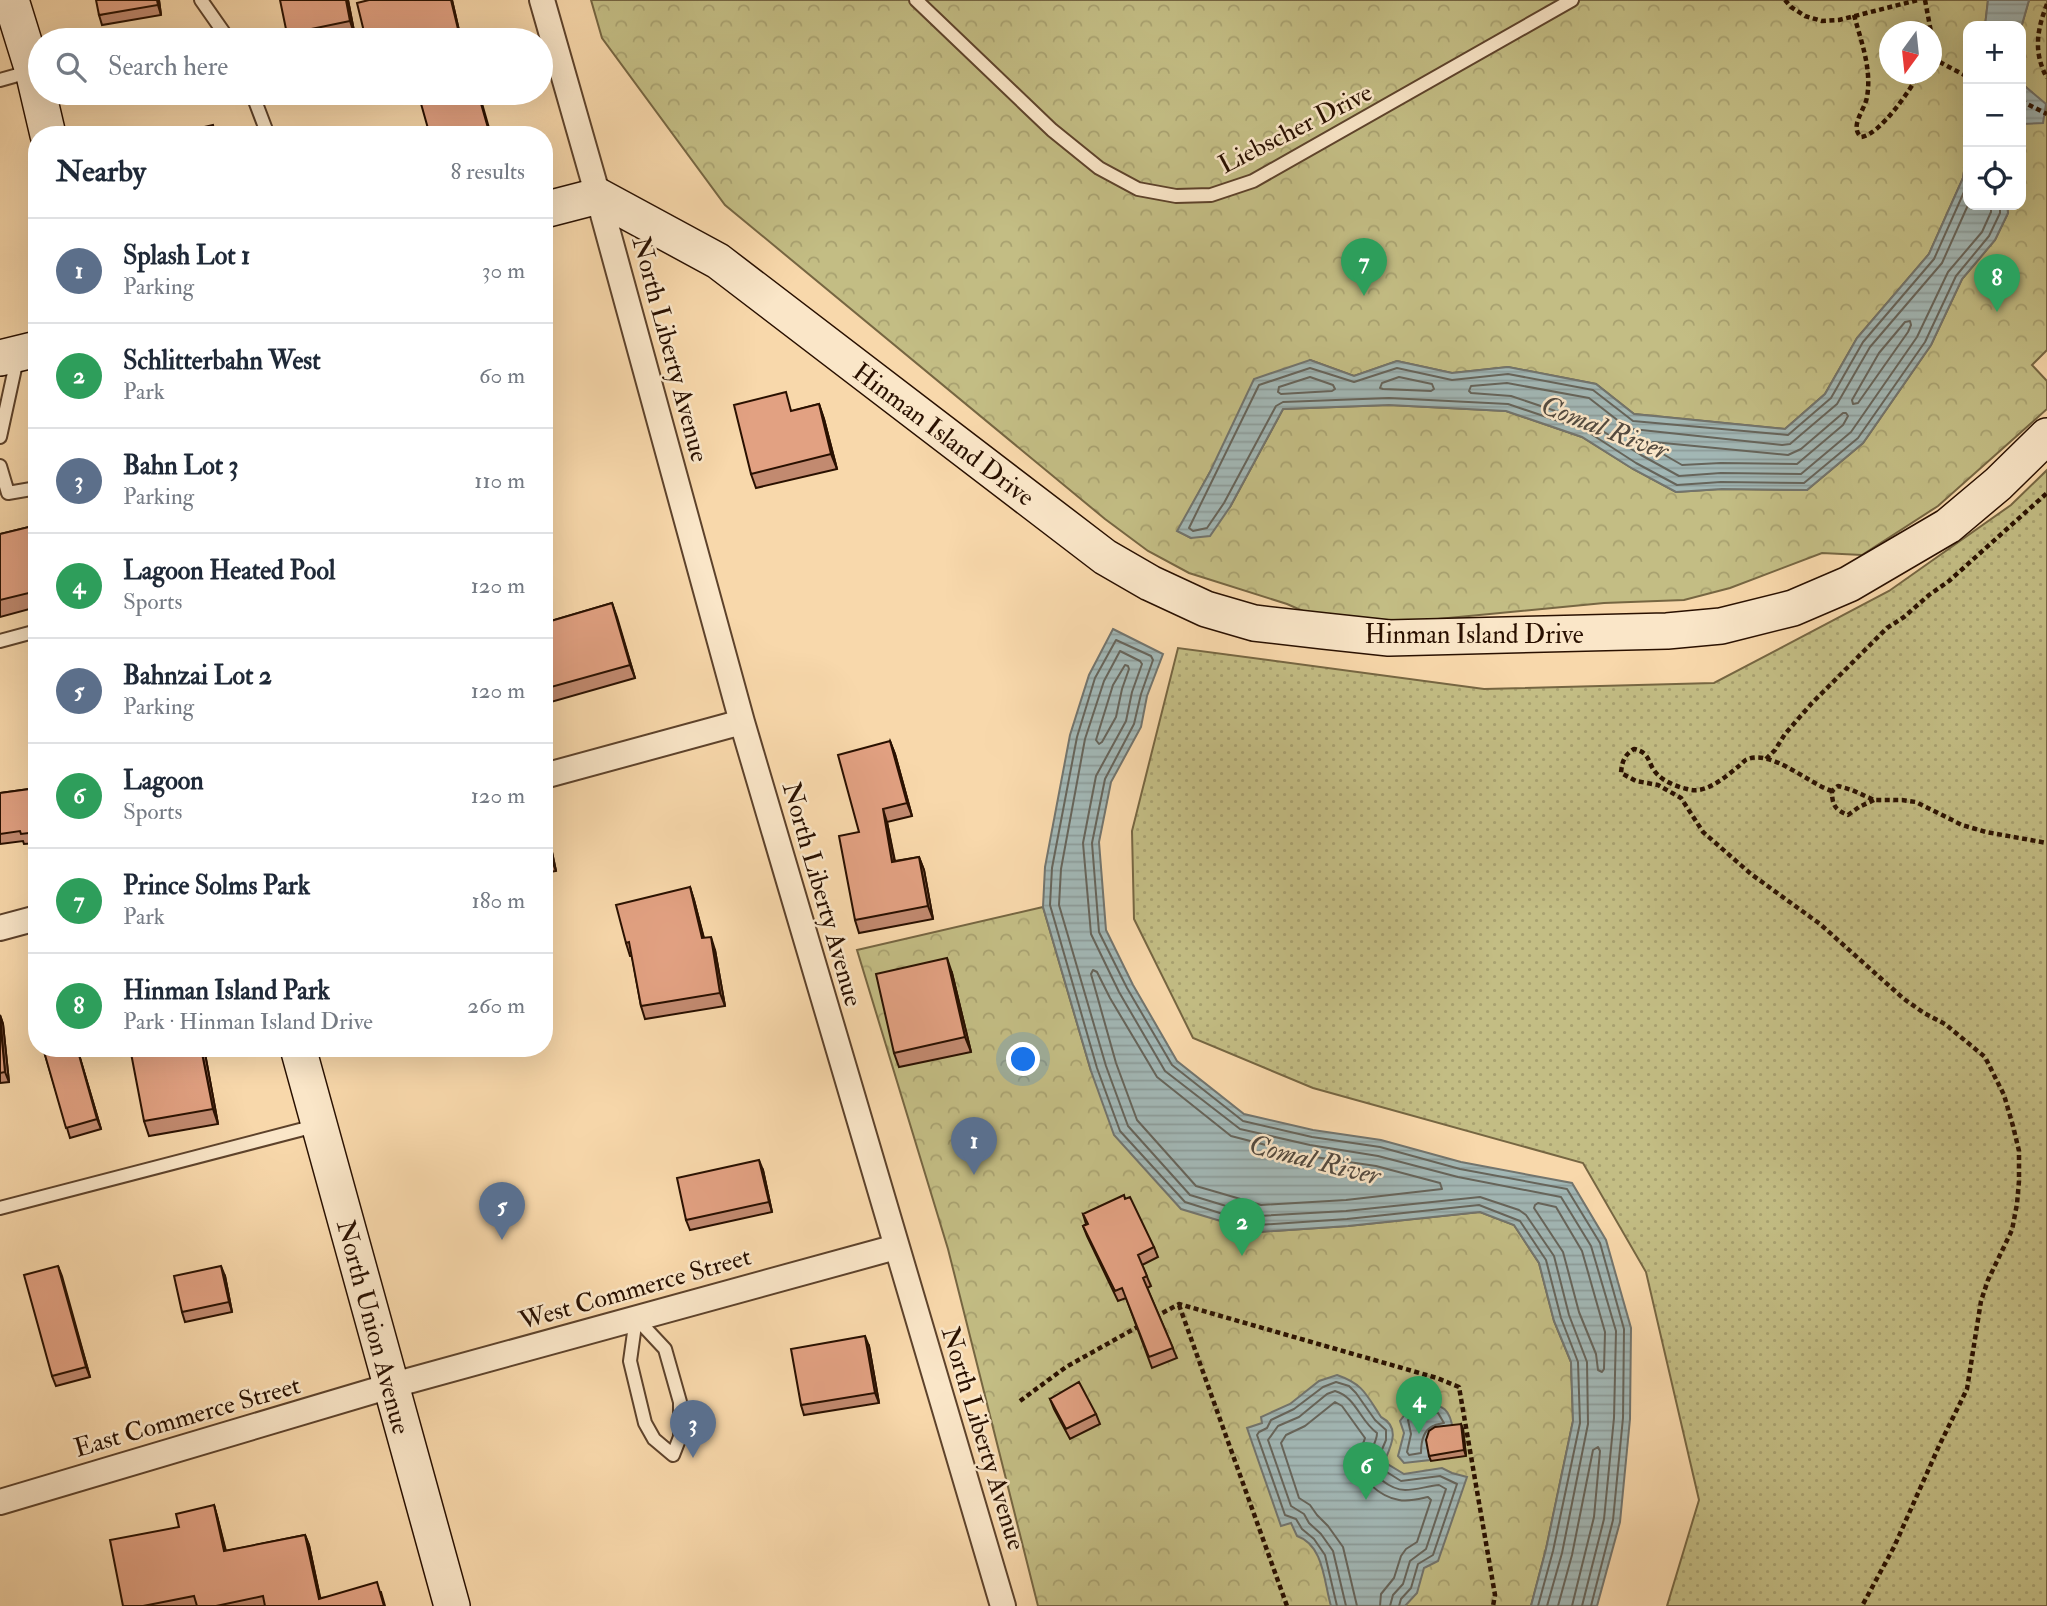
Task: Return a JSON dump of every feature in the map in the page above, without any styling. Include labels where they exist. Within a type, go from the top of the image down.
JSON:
[{"type":"street","points":[[11,0],[16,75],[28,98]]},
{"type":"street","name":"North Liberty Avenue","points":[[542,0],[550,28]]},
{"type":"street","name":"North Liberty Avenue","points":[[553,38],[742,722],[1003,1606]]},
{"type":"street","points":[[32,105],[43,126]]},
{"type":"street","points":[[553,208],[598,195]]},
{"type":"street","name":"Hinman Island Drive","points":[[598,195],[718,261],[1105,557],[1150,583],[1206,609],[1254,623],[1389,638],[1667,631],[1721,626],[1793,608],[1849,584],[1948,526],[1998,484],[2047,436]]},
{"type":"street","points":[[553,774],[742,722]]},
{"type":"street","points":[[0,928],[28,920]]},
{"type":"street","name":"North Union Avenue","points":[[300,1057],[452,1606]]},
{"type":"street","name":"West Commerce Street","points":[[390,1386],[896,1247]]},
{"type":"street","name":"East Commerce Street","points":[[0,1502],[390,1386]]},
{"type":"lane","points":[[201,0],[221,28]]},
{"type":"lane","name":"Liebscher Drive","points":[[916,0],[1052,130],[1099,168],[1138,189],[1176,196],[1211,195],[1253,181],[1572,0]]},
{"type":"lane","points":[[257,105],[265,126]]},
{"type":"lane","points":[[0,437],[18,353]]},
{"type":"lane","points":[[0,466],[8,493],[28,490]]},
{"type":"lane","points":[[0,641],[28,633]]},
{"type":"lane","points":[[0,1208],[319,1125]]},
{"type":"lane","points":[[636,1318],[665,1349],[680,1402],[680,1437],[673,1455],[653,1439],[645,1423],[631,1361],[636,1318]]},
{"type":"path","points":[[1786,0],[1791,7],[1805,16],[1822,21],[1839,20],[1918,0]]},
{"type":"path","points":[[1925,0],[1929,21]]},
{"type":"path","points":[[2047,4],[2039,25],[2038,60],[2047,78]]},
{"type":"path","points":[[1854,15],[1868,66],[1867,97],[1856,129],[1857,134],[1868,137],[1879,128],[1914,84]]},
{"type":"path","points":[[1942,65],[1963,75]]},
{"type":"path","points":[[2026,104],[2047,114]]},
{"type":"path","points":[[1765,759],[1775,751],[1785,734],[1812,703],[1887,628],[1949,581],[2047,493]]},
{"type":"path","points":[[1832,791],[1783,765],[1765,759],[1748,759],[1706,789],[1690,790],[1656,774],[1642,751],[1634,749],[1622,762],[1621,774],[1636,781],[1658,785],[1681,798],[1703,832],[1733,858],[1820,924],[1904,999],[1945,1024],[1985,1057],[2004,1095],[2019,1151],[2019,1181],[2012,1230],[1981,1301],[1967,1389],[1894,1547],[1862,1606]]},
{"type":"path","points":[[1832,791],[1838,786],[1874,800],[1916,802],[1974,829],[2047,843]]},
{"type":"path","points":[[1832,791],[1832,802],[1837,810],[1848,815],[1874,800]]},
{"type":"path","points":[[1178,1304],[1287,1606]]},
{"type":"path","points":[[1020,1401],[1066,1367],[1178,1304],[1437,1378],[1459,1387],[1495,1595],[1493,1606]]},
{"type":"green space","points":[[591,0],[1988,0],[1986,21],[1963,21],[1963,178],[1929,254],[1857,338],[1825,394],[1785,429],[1634,414],[1596,384],[1508,367],[1452,373],[1397,361],[1354,376],[1310,360],[1210,472],[1178,531],[1191,538],[1230,507],[1283,409],[1389,405],[1506,411],[1582,437],[1676,492],[1721,489],[1807,490],[1863,443],[1931,345],[1962,279],[1995,240],[2008,210],[2026,210],[2026,122],[2045,104],[2026,87],[2026,21],[2023,21],[2029,0],[2047,0],[2047,350],[2032,365],[2047,381],[2047,409],[1938,506],[1862,555],[1822,553],[1730,588],[1684,600],[1604,603],[1417,621],[1365,621],[1319,618],[1287,604],[1189,573],[1148,551],[1105,519],[725,205],[602,38]]},
{"type":"green space","points":[[2047,470],[2047,1606],[1667,1606],[1699,1500],[1646,1272],[1583,1163],[1313,1088],[1193,1038],[1134,919],[1132,831],[1178,648],[1484,689],[1714,683],[1889,591],[2011,505]]},
{"type":"green space","points":[[1043,907],[1091,1071],[1257,1232],[1348,1226],[1480,1212],[1514,1225],[1539,1263],[1554,1321],[1571,1362],[1573,1421],[1531,1606],[1038,1606],[948,1249],[857,950]]},
{"type":"water","points":[[1988,0],[2029,0],[2023,21],[1986,21]]},
{"type":"water","points":[[2026,87],[2046,104],[2043,123],[2026,124]]},
{"type":"water","name":"Comal River","points":[[1963,178],[1963,210],[2008,210],[1995,240],[1962,279],[1931,345],[1863,443],[1807,490],[1722,489],[1676,492],[1582,437],[1506,411],[1389,405],[1283,409],[1230,507],[1210,536],[1191,538],[1177,531],[1210,472],[1254,379],[1310,360],[1354,376],[1397,361],[1452,373],[1508,367],[1596,384],[1634,414],[1785,429],[1825,394],[1857,338],[1929,254]]},
{"type":"water","name":"Comal River","points":[[1113,629],[1163,654],[1147,696],[1141,727],[1111,782],[1099,842],[1106,930],[1133,985],[1177,1061],[1244,1114],[1313,1130],[1381,1140],[1461,1162],[1572,1183],[1606,1240],[1631,1328],[1630,1419],[1620,1522],[1597,1606],[1531,1606],[1573,1421],[1571,1362],[1554,1321],[1539,1263],[1514,1225],[1480,1212],[1348,1226],[1257,1232],[1181,1209],[1114,1135],[1091,1071],[1043,907],[1045,867],[1070,735],[1089,675]]},
{"type":"water","points":[[1337,1375],[1358,1386],[1391,1426],[1393,1436],[1386,1463],[1404,1474],[1442,1468],[1467,1477],[1438,1561],[1424,1568],[1417,1593],[1405,1606],[1331,1606],[1322,1566],[1313,1548],[1297,1536],[1291,1523],[1281,1526],[1247,1428],[1262,1423],[1261,1417],[1290,1404],[1319,1381]]},
{"type":"water","points":[[1422,1405],[1436,1405],[1445,1409],[1453,1430],[1431,1452],[1430,1460],[1404,1463],[1398,1456],[1404,1433],[1400,1421],[1406,1413]]},
{"type":"building","points":[[96,0],[157,0],[158,5],[99,15]]},
{"type":"building","points":[[280,0],[346,0],[350,21],[316,28],[286,28]]},
{"type":"building","points":[[369,0],[451,0],[458,28],[363,28],[357,3]]},
{"type":"building","points":[[421,105],[481,105],[487,126],[427,126]]},
{"type":"building","points":[[786,392],[791,411],[819,404],[831,454],[751,474],[734,405]]},
{"type":"building","points":[[28,527],[28,593],[0,600],[0,534]]},
{"type":"building","points":[[612,603],[630,665],[553,686],[553,620]]},
{"type":"building","points":[[890,741],[907,803],[883,809],[892,862],[919,857],[928,906],[855,920],[839,836],[859,832],[838,755]]},
{"type":"building","points":[[28,789],[28,833],[21,834],[20,831],[0,834],[0,793]]},
{"type":"building","points":[[690,887],[702,938],[711,937],[720,993],[641,1006],[629,942],[626,943],[616,905]]},
{"type":"building","points":[[947,958],[965,1037],[894,1053],[876,974]]},
{"type":"building","points":[[0,1020],[5,1072],[0,1073]]},
{"type":"building","points":[[46,1057],[80,1057],[97,1119],[66,1128]]},
{"type":"building","points":[[132,1057],[203,1057],[213,1109],[144,1121]]},
{"type":"building","points":[[759,1160],[769,1202],[686,1220],[677,1178]]},
{"type":"building","points":[[1124,1195],[1125,1199],[1130,1197],[1154,1247],[1138,1255],[1147,1276],[1143,1278],[1173,1348],[1149,1357],[1122,1288],[1115,1291],[1083,1226],[1088,1224],[1083,1214]]},
{"type":"building","points":[[58,1266],[86,1367],[52,1376],[24,1275]]},
{"type":"building","points":[[221,1266],[229,1302],[182,1312],[174,1276]]},
{"type":"building","points":[[865,1336],[875,1393],[801,1405],[791,1349]]},
{"type":"building","points":[[1079,1382],[1096,1414],[1066,1429],[1050,1399]]},
{"type":"building","points":[[1461,1424],[1464,1450],[1429,1456],[1426,1440],[1429,1431],[1435,1427]]},
{"type":"building","points":[[214,1505],[224,1551],[305,1535],[319,1599],[377,1582],[384,1606],[265,1606],[263,1596],[216,1606],[197,1606],[194,1596],[143,1606],[123,1606],[110,1540],[179,1527],[176,1514]]},
{"type":"place","name":"Prince Solms Park","points":[[1364,296]]},
{"type":"place","name":"Hinman Island Park","points":[[1997,312]]},
{"type":"place","name":"Splash Lot 1","points":[[974,1175]]},
{"type":"place","name":"Bahnzai Lot 2","points":[[502,1240]]},
{"type":"place","name":"Schlitterbahn West","points":[[1242,1256]]},
{"type":"place","name":"Lagoon Heated Pool","points":[[1419,1434]]},
{"type":"place","name":"Bahn Lot 3","points":[[693,1458]]},
{"type":"place","name":"Lagoon","points":[[1366,1500]]}]
